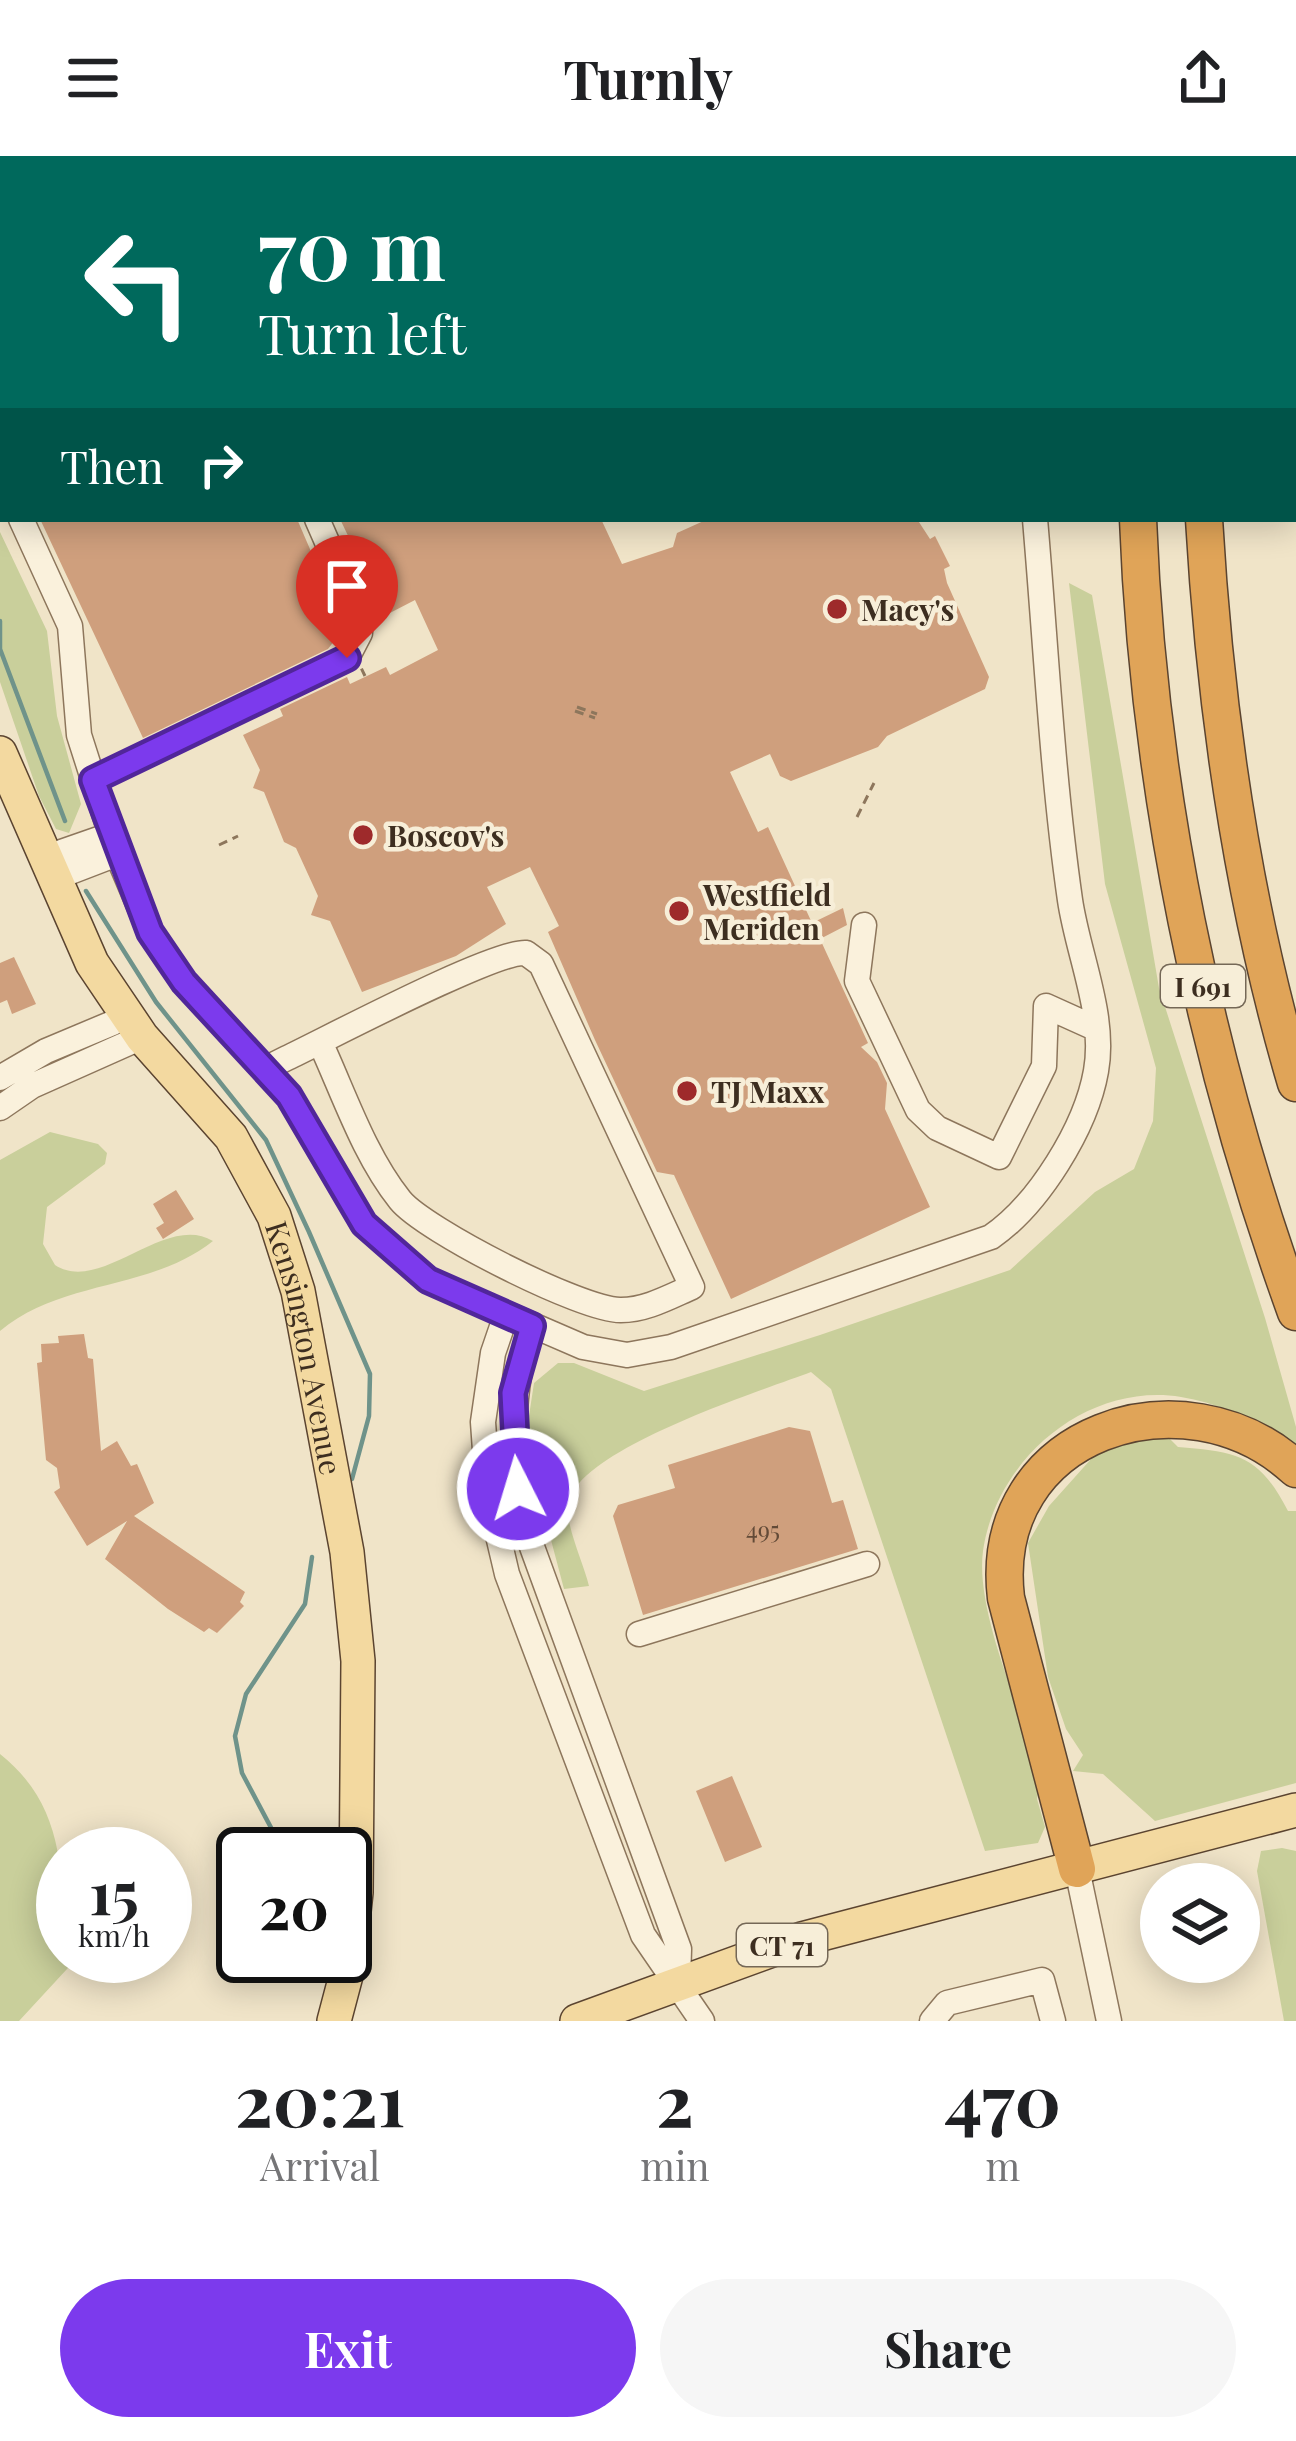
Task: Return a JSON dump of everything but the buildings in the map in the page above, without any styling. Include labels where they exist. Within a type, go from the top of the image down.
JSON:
[{"type":"highway","name":"I 691","points":[[1138,522],[1158,737],[1193,939],[1243,1153],[1296,1312]]},
{"type":"highway","name":"I 691","points":[[1204,522],[1228,767],[1266,968],[1296,1083]]},
{"type":"highway","points":[[1076,1869],[1006,1598],[1005,1546],[1026,1492],[1070,1448],[1118,1427],[1151,1420],[1194,1421],[1244,1434],[1296,1469]]},
{"type":"main road","name":"Kensington Avenue","points":[[0,753],[92,963],[135,1027],[231,1137],[258,1181],[286,1250],[309,1343],[347,1552],[359,1694],[356,1892],[348,1968],[334,2021]]},
{"type":"main road","name":"CT 71","points":[[577,2021],[678,1980],[802,1939],[1296,1810]]},
{"type":"street","points":[[22,522],[70,626],[75,714],[93,780],[114,844],[164,955],[309,1124],[347,1197],[384,1246],[428,1280],[606,1353],[650,1353],[992,1237],[1031,1206],[1044,1185],[1095,1075],[1097,1029],[1066,874],[1035,522]]},
{"type":"street","points":[[93,780],[347,658],[360,633],[360,617],[317,522]]},
{"type":"street","points":[[48,869],[114,844]]},
{"type":"street","points":[[863,925],[857,981],[918,1110],[937,1128],[999,1157],[1044,1066],[1046,1006],[1097,1029]]},
{"type":"street","points":[[265,1069],[320,1042],[507,954],[534,957],[692,1288],[642,1308],[594,1306],[433,1229],[402,1203],[379,1170],[320,1042]]},
{"type":"street","points":[[0,1078],[46,1051],[135,1027]]},
{"type":"street","points":[[0,1108],[135,1027]]},
{"type":"street","points":[[506,1315],[483,1422],[495,1531],[631,1906],[653,1957],[678,1980],[702,2021]]},
{"type":"street","points":[[532,1326],[513,1393],[514,1456],[524,1525],[679,1949],[678,1980]]},
{"type":"street","points":[[639,1634],[867,1564]]},
{"type":"street","points":[[1076,1869],[1108,2021]]},
{"type":"street","points":[[932,2021],[947,2003],[1042,1980],[1053,2021]]},
{"type":"path","points":[[342,628],[365,676]]},
{"type":"path","points":[[576,709],[596,716]]},
{"type":"path","points":[[857,817],[874,783]]},
{"type":"path","points":[[219,845],[238,836]]},
{"type":"green space","points":[[0,532],[47,631],[57,716],[81,804],[69,833],[56,829],[39,796],[0,682]]},
{"type":"green space","points":[[1069,583],[1092,595],[1159,988],[1265,1318],[1296,1427],[1296,1452],[1228,1410],[1181,1397],[1146,1396],[1112,1402],[1080,1415],[1027,1458],[991,1517],[982,1576],[1002,1663],[1042,1773],[1037,1799],[1045,1827],[1038,1843],[985,1851],[831,1389],[811,1372],[674,1424],[603,1463],[579,1483],[568,1504],[589,1586],[564,1589],[525,1442],[534,1383],[558,1363],[574,1363],[644,1391],[820,1335],[1010,1270],[1095,1192],[1134,1169],[1153,1121],[1156,1068],[1105,884]]},
{"type":"green space","points":[[50,1132],[98,1144],[107,1153],[105,1164],[47,1207],[43,1244],[55,1265],[92,1270],[175,1237],[194,1235],[213,1241],[162,1269],[51,1302],[0,1331],[0,1160]]},
{"type":"green space","points":[[1166,1435],[1178,1447],[1245,1460],[1267,1478],[1288,1511],[1296,1511],[1296,1783],[1155,1821],[1103,1774],[1073,1771],[1083,1755],[1066,1729],[1048,1677],[1028,1543],[1049,1506],[1100,1449]]},
{"type":"green space","points":[[0,1754],[38,1797],[51,1827],[36,1827],[36,1983],[54,1983],[19,2021],[0,2021]]},
{"type":"green space","points":[[1261,1851],[1296,1851],[1296,2021],[1284,2021],[1260,1888]]},
{"type":"waterway","points":[[0,621],[0,649],[65,821]]},
{"type":"waterway","points":[[86,891],[156,1002],[266,1140],[309,1232],[370,1374],[369,1416],[352,1479]]},
{"type":"waterway","points":[[271,1827],[242,1773],[235,1736],[246,1694],[305,1604],[312,1557]]},
{"type":"place","name":"Macy's","points":[[837,609]]},
{"type":"place","name":"Boscov's","points":[[363,835]]},
{"type":"place","name":"Westfield Meriden","points":[[679,911]]},
{"type":"place","name":"TJ Maxx","points":[[687,1091]]},
{"type":"route","points":[[347,658],[93,780],[137,904],[164,955],[289,1096],[364,1224],[428,1280],[532,1326],[513,1393],[518,1489]]}]
